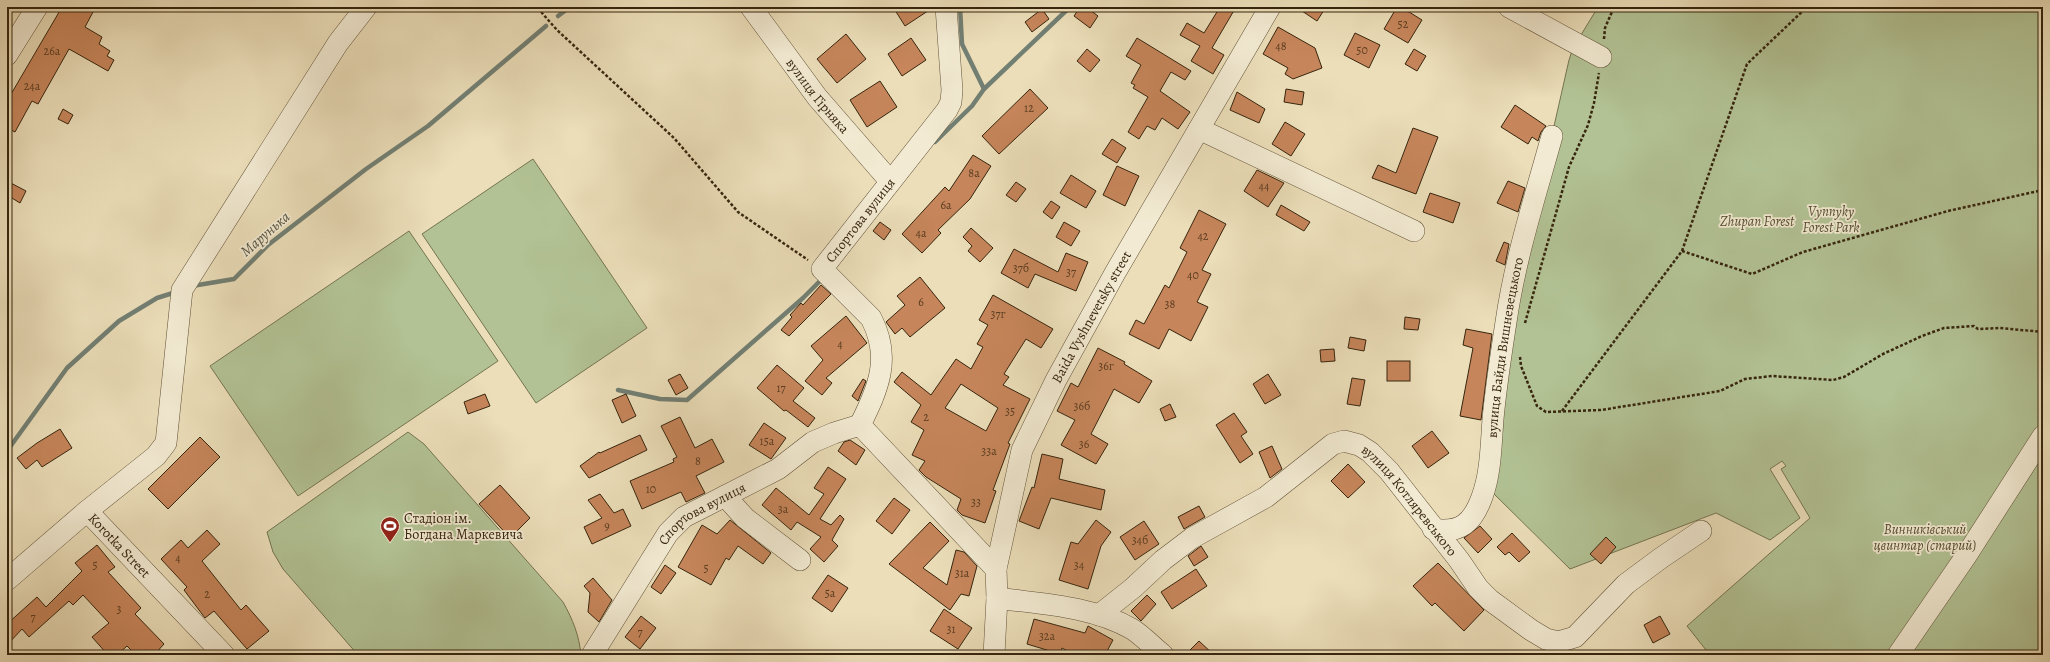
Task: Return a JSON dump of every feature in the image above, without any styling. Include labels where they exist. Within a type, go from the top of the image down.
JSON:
[{"type":"street","points":[[7,55],[37,7]]},
{"type":"street","points":[[87,511],[156,456],[166,443],[182,290],[338,43],[366,7]]},
{"type":"street","name":"вулиця Гірняка","points":[[751,7],[817,97],[890,182]]},
{"type":"street","name":"Baida Vyshnevetsky street","points":[[994,655],[998,598],[996,569],[1022,450],[1063,366],[1270,7]]},
{"type":"street","points":[[1509,7],[1601,57]]},
{"type":"street","name":"Спортова вулиця","points":[[592,655],[674,526],[684,517],[778,469],[813,442],[834,432],[860,426],[876,393],[882,370],[882,355],[876,328],[871,318],[822,269],[947,110],[951,102],[952,90],[945,8]]},
{"type":"street","points":[[1199,129],[1414,231]]},
{"type":"street","name":"вулиця Байди Вишневецького","points":[[1433,529],[1447,532],[1461,528],[1471,518],[1482,497],[1488,473],[1495,400],[1512,284],[1552,136]]},
{"type":"street","points":[[860,426],[996,569]]},
{"type":"street","points":[[1898,655],[1966,556],[2043,436]]},
{"type":"street","name":"вулиця Котляревського","points":[[1099,615],[1192,538],[1266,497],[1333,444],[1344,441],[1359,446],[1370,452],[1459,560],[1478,588],[1490,600],[1546,639],[1558,642],[1575,637],[1626,584],[1701,531]]},
{"type":"street","points":[[725,496],[751,522],[800,560]]},
{"type":"street","name":"Korotka Street","points":[[7,580],[87,511],[224,655]]},
{"type":"street","points":[[998,598],[1063,606],[1099,615],[1133,630],[1163,655]]},
{"type":"path","points":[[540,7],[542,13],[557,30],[674,138],[738,212],[822,269]]},
{"type":"path","points":[[1524,328],[1569,167],[1588,125],[1594,103],[1605,28],[1614,7]]},
{"type":"path","points":[[1562,411],[1682,251],[1747,64],[1807,7]]},
{"type":"path","points":[[1682,251],[1752,274],[1803,252],[1948,211],[2043,190]]},
{"type":"path","points":[[1519,352],[1521,366],[1537,406],[1546,412],[1601,410],[1720,391],[1745,379],[1772,376],[1833,380],[1844,377],[1883,354],[1944,328],[1974,326],[1978,329],[2000,328],[2043,332]]},
{"type":"green space","name":"Zhupan Forest","points":[[1598,7],[2043,7],[2043,655],[1710,655],[1687,626],[1810,518],[1781,469],[1786,466],[1782,461],[1770,469],[1800,518],[1770,540],[1716,513],[1570,569],[1491,491],[1518,285],[1569,60],[1573,48]]},
{"type":"green space","points":[[533,159],[647,328],[536,403],[422,234]]},
{"type":"green space","points":[[409,231],[498,361],[298,496],[210,366]]},
{"type":"green space","name":"Стадіон ім. Богдана Маркевича","points":[[408,432],[424,444],[563,602],[575,628],[581,655],[358,655],[283,569],[273,552],[267,532]]},
{"type":"building","points":[[62,7],[84,7],[93,12],[85,27],[102,37],[99,44],[110,51],[107,56],[114,60],[108,71],[69,49],[38,104],[32,101],[15,132],[7,128],[7,101]]},
{"type":"building","points":[[893,7],[934,7],[905,26]]},
{"type":"building","points":[[1080,7],[1086,7],[1098,16],[1090,28],[1074,16]]},
{"type":"building","points":[[1220,7],[1236,7],[1212,48],[1224,55],[1213,74],[1191,61],[1200,46],[1180,35],[1187,23],[1204,33]]},
{"type":"building","points":[[1296,7],[1326,7],[1317,21]]},
{"type":"building","points":[[1397,7],[1401,7],[1422,20],[1408,43],[1384,29]]},
{"type":"building","points":[[1042,9],[1049,19],[1032,32],[1025,22]]},
{"type":"building","points":[[1278,27],[1315,48],[1322,68],[1293,79],[1285,74],[1288,68],[1263,54]]},
{"type":"building","points":[[1355,33],[1380,45],[1369,68],[1344,55]]},
{"type":"building","points":[[846,34],[866,59],[837,83],[817,59]]},
{"type":"building","points":[[911,38],[926,60],[902,76],[888,54]]},
{"type":"building","points":[[1137,38],[1191,71],[1185,80],[1171,72],[1160,91],[1190,112],[1178,129],[1162,118],[1155,130],[1147,126],[1139,139],[1128,132],[1148,97],[1133,88],[1135,85],[1131,83],[1141,65],[1126,56]]},
{"type":"building","points":[[1087,49],[1100,60],[1090,72],[1077,61]]},
{"type":"building","points":[[1414,49],[1426,56],[1417,71],[1405,64]]},
{"type":"building","points":[[880,81],[897,107],[867,127],[850,100]]},
{"type":"building","points":[[1030,89],[1048,108],[999,154],[982,136]]},
{"type":"building","points":[[1286,89],[1304,92],[1302,105],[1284,102]]},
{"type":"building","points":[[1237,92],[1265,109],[1259,123],[1230,110]]},
{"type":"building","points":[[1515,105],[1546,126],[1541,132],[1538,141],[1532,137],[1528,144],[1501,127]]},
{"type":"building","points":[[63,109],[73,115],[68,124],[58,119]]},
{"type":"building","points":[[1285,122],[1305,134],[1291,156],[1272,144]]},
{"type":"building","points":[[1413,128],[1438,137],[1416,194],[1372,178],[1378,165],[1396,173]]},
{"type":"building","points":[[1112,139],[1126,148],[1117,163],[1102,154]]},
{"type":"building","points":[[973,155],[991,166],[970,199],[938,230],[941,233],[922,253],[902,234],[945,187],[949,191]]},
{"type":"building","points":[[1117,166],[1139,176],[1125,206],[1103,195]]},
{"type":"building","points":[[1257,170],[1284,183],[1268,207],[1244,191]]},
{"type":"building","points":[[1071,175],[1096,191],[1086,208],[1060,193]]},
{"type":"building","points":[[7,181],[26,191],[20,203],[7,195]]},
{"type":"building","points":[[1508,181],[1525,188],[1518,212],[1497,203]]},
{"type":"building","points":[[1016,182],[1026,189],[1016,202],[1006,195]]},
{"type":"building","points":[[1430,193],[1460,203],[1453,223],[1423,212]]},
{"type":"building","points":[[1051,201],[1060,207],[1052,219],[1043,212]]},
{"type":"building","points":[[1281,205],[1310,222],[1304,231],[1276,215]]},
{"type":"building","points":[[1199,210],[1226,224],[1202,270],[1211,274],[1197,302],[1208,307],[1191,341],[1169,329],[1159,349],[1129,334],[1136,320],[1144,324],[1165,285],[1169,288],[1187,252],[1180,248]]},
{"type":"building","points":[[880,222],[891,230],[884,240],[873,231]]},
{"type":"building","points":[[1064,222],[1080,231],[1071,246],[1056,237]]},
{"type":"building","points":[[971,228],[993,248],[980,262],[968,251],[972,246],[963,237]]},
{"type":"building","points":[[1504,242],[1509,244],[1505,265],[1496,261]]},
{"type":"building","points":[[1014,249],[1058,272],[1066,253],[1088,262],[1076,291],[1035,274],[1028,288],[1001,273]]},
{"type":"building","points":[[920,277],[945,308],[910,337],[902,328],[895,334],[886,322],[905,305],[897,296]]},
{"type":"building","points":[[821,285],[831,294],[789,336],[781,330],[792,317],[790,315],[801,303],[803,305]]},
{"type":"building","points":[[993,295],[1053,329],[1041,348],[1026,339],[1004,374],[1009,377],[1003,385],[1030,399],[1008,443],[1010,444],[993,490],[996,491],[985,523],[962,515],[957,510],[961,499],[926,477],[919,470],[925,461],[912,455],[924,430],[911,422],[921,405],[894,382],[902,372],[931,395],[956,359],[971,369],[983,347],[977,344],[988,325],[979,320]],"holes":[[[961,384],[998,408],[986,431],[945,408]]]},
{"type":"building","points":[[846,316],[867,343],[826,378],[832,383],[822,395],[805,381],[823,360],[811,346]]},
{"type":"building","points":[[1405,317],[1420,319],[1418,330],[1404,329]]},
{"type":"building","points":[[1466,329],[1492,334],[1481,420],[1460,416],[1473,348],[1463,345]]},
{"type":"building","points":[[1350,337],[1366,340],[1364,351],[1348,348]]},
{"type":"building","points":[[1098,348],[1125,362],[1124,364],[1152,381],[1139,403],[1114,389],[1091,434],[1108,444],[1096,464],[1061,445],[1075,420],[1057,411],[1071,383],[1078,387]]},
{"type":"building","points":[[1334,349],[1335,361],[1321,362],[1320,350]]},
{"type":"building","points":[[1387,361],[1410,361],[1410,381],[1387,381]]},
{"type":"building","points":[[777,365],[804,388],[793,401],[815,418],[808,427],[786,410],[784,411],[757,388]]},
{"type":"building","points":[[680,374],[688,388],[676,395],[668,380]]},
{"type":"building","points":[[1268,374],[1281,395],[1265,404],[1253,384]]},
{"type":"building","points":[[1352,378],[1365,380],[1360,406],[1347,404]]},
{"type":"building","points":[[863,379],[866,381],[858,401],[852,396]]},
{"type":"building","points":[[485,394],[490,406],[468,414],[464,402]]},
{"type":"building","points":[[626,394],[636,416],[622,423],[612,400]]},
{"type":"building","points":[[1170,404],[1176,417],[1165,421],[1160,409]]},
{"type":"building","points":[[1234,413],[1247,432],[1241,436],[1253,454],[1240,463],[1216,425]]},
{"type":"building","points":[[680,417],[695,448],[712,439],[724,462],[696,476],[705,493],[686,502],[681,492],[642,509],[630,481],[674,462],[673,459],[677,457],[661,426]]},
{"type":"building","points":[[764,423],[786,438],[771,459],[749,445]]},
{"type":"building","points":[[60,429],[72,448],[42,467],[37,460],[26,469],[17,458],[37,443]]},
{"type":"building","points":[[1432,431],[1449,453],[1428,468],[1412,446]]},
{"type":"building","points":[[640,435],[647,450],[589,478],[580,466],[599,452],[600,453]]},
{"type":"building","points":[[200,437],[220,457],[168,509],[148,489]]},
{"type":"building","points":[[850,440],[865,450],[856,465],[838,451],[844,442]]},
{"type":"building","points":[[1272,446],[1282,469],[1270,478],[1259,452]]},
{"type":"building","points":[[1042,454],[1063,459],[1059,479],[1105,490],[1101,510],[1051,498],[1039,529],[1019,521],[1032,487],[1034,488]]},
{"type":"building","points":[[1348,464],[1365,482],[1348,498],[1331,481]]},
{"type":"building","points":[[828,467],[846,479],[820,519],[831,525],[840,515],[844,519],[832,540],[838,546],[824,562],[810,549],[821,537],[797,522],[791,530],[762,505],[776,488],[809,515],[824,494],[814,488]]},
{"type":"building","points":[[500,485],[530,518],[510,538],[479,504]]},
{"type":"building","points":[[600,494],[614,513],[623,509],[631,526],[592,544],[584,527],[602,518],[588,500]]},
{"type":"building","points":[[894,498],[910,510],[892,534],[876,521]]},
{"type":"building","points":[[1199,506],[1205,517],[1184,529],[1178,517]]},
{"type":"building","points":[[730,520],[771,553],[763,564],[738,546],[729,560],[726,558],[711,585],[678,567],[702,525],[717,534]]},
{"type":"building","points":[[1096,520],[1111,532],[1101,546],[1088,589],[1059,580],[1071,542],[1078,544]]},
{"type":"building","points":[[1144,521],[1159,544],[1135,560],[1120,537]]},
{"type":"building","points":[[930,522],[949,541],[923,568],[947,585],[956,550],[964,552],[977,566],[969,596],[961,594],[950,610],[889,564]]},
{"type":"building","points":[[1480,526],[1492,539],[1478,553],[1464,538]]},
{"type":"building","points":[[207,530],[220,544],[202,561],[241,610],[246,605],[269,631],[247,649],[214,611],[205,618],[184,590],[187,587],[161,559],[181,540],[188,548]]},
{"type":"building","points":[[1512,533],[1530,552],[1519,562],[1509,552],[1505,555],[1497,547]]},
{"type":"building","points":[[1606,537],[1616,547],[1601,564],[1590,554]]},
{"type":"building","points":[[97,545],[115,567],[108,572],[141,608],[135,614],[164,644],[154,655],[136,655],[127,646],[117,655],[108,655],[92,637],[109,623],[83,595],[73,605],[69,601],[29,637],[22,629],[7,645],[7,624],[37,597],[46,607],[82,571],[75,563]]},
{"type":"building","points":[[1201,546],[1208,557],[1194,566],[1188,556]]},
{"type":"building","points":[[1438,563],[1484,610],[1464,631],[1435,603],[1432,606],[1413,586]]},
{"type":"building","points":[[665,565],[676,573],[661,594],[651,587]]},
{"type":"building","points":[[1196,569],[1207,586],[1172,609],[1161,592]]},
{"type":"building","points":[[828,575],[848,588],[832,612],[812,598]]},
{"type":"building","points":[[593,578],[612,600],[599,622],[588,612],[590,593],[584,586]]},
{"type":"building","points":[[1147,595],[1156,604],[1141,621],[1131,611]]},
{"type":"building","points":[[944,609],[972,628],[958,649],[930,631]]},
{"type":"building","points":[[641,616],[656,628],[640,649],[625,637]]},
{"type":"building","points":[[1660,616],[1670,634],[1653,643],[1644,625]]},
{"type":"building","points":[[1034,619],[1085,633],[1088,626],[1113,640],[1105,655],[1075,655],[1062,648],[1060,654],[1027,644]]},
{"type":"building","points":[[1199,641],[1214,655],[1185,655]]},
{"type":"waterway","name":"Марунька","points":[[558,16],[570,7]]},
{"type":"waterway","points":[[960,7],[962,44],[984,89]]},
{"type":"waterway","points":[[935,142],[972,106],[984,89],[1070,7]]},
{"type":"waterway","name":"Марунька","points":[[192,286],[234,279],[268,245],[366,169],[428,126],[546,26]]},
{"type":"waterway","points":[[618,390],[660,399],[687,400],[803,298],[824,277]]},
{"type":"waterway","name":"Марунька","points":[[7,451],[67,368],[119,321],[157,298],[176,292]]},
{"type":"place","name":"Стадіон ім. Богдана Маркевича","points":[[390,543]]},
{"type":"park label","name":"Vynnyky Forest Park","points":[[1831,220]]},
{"type":"park label","name":"Винниківський цвинтар (старий)","points":[[1925,538]]}]
